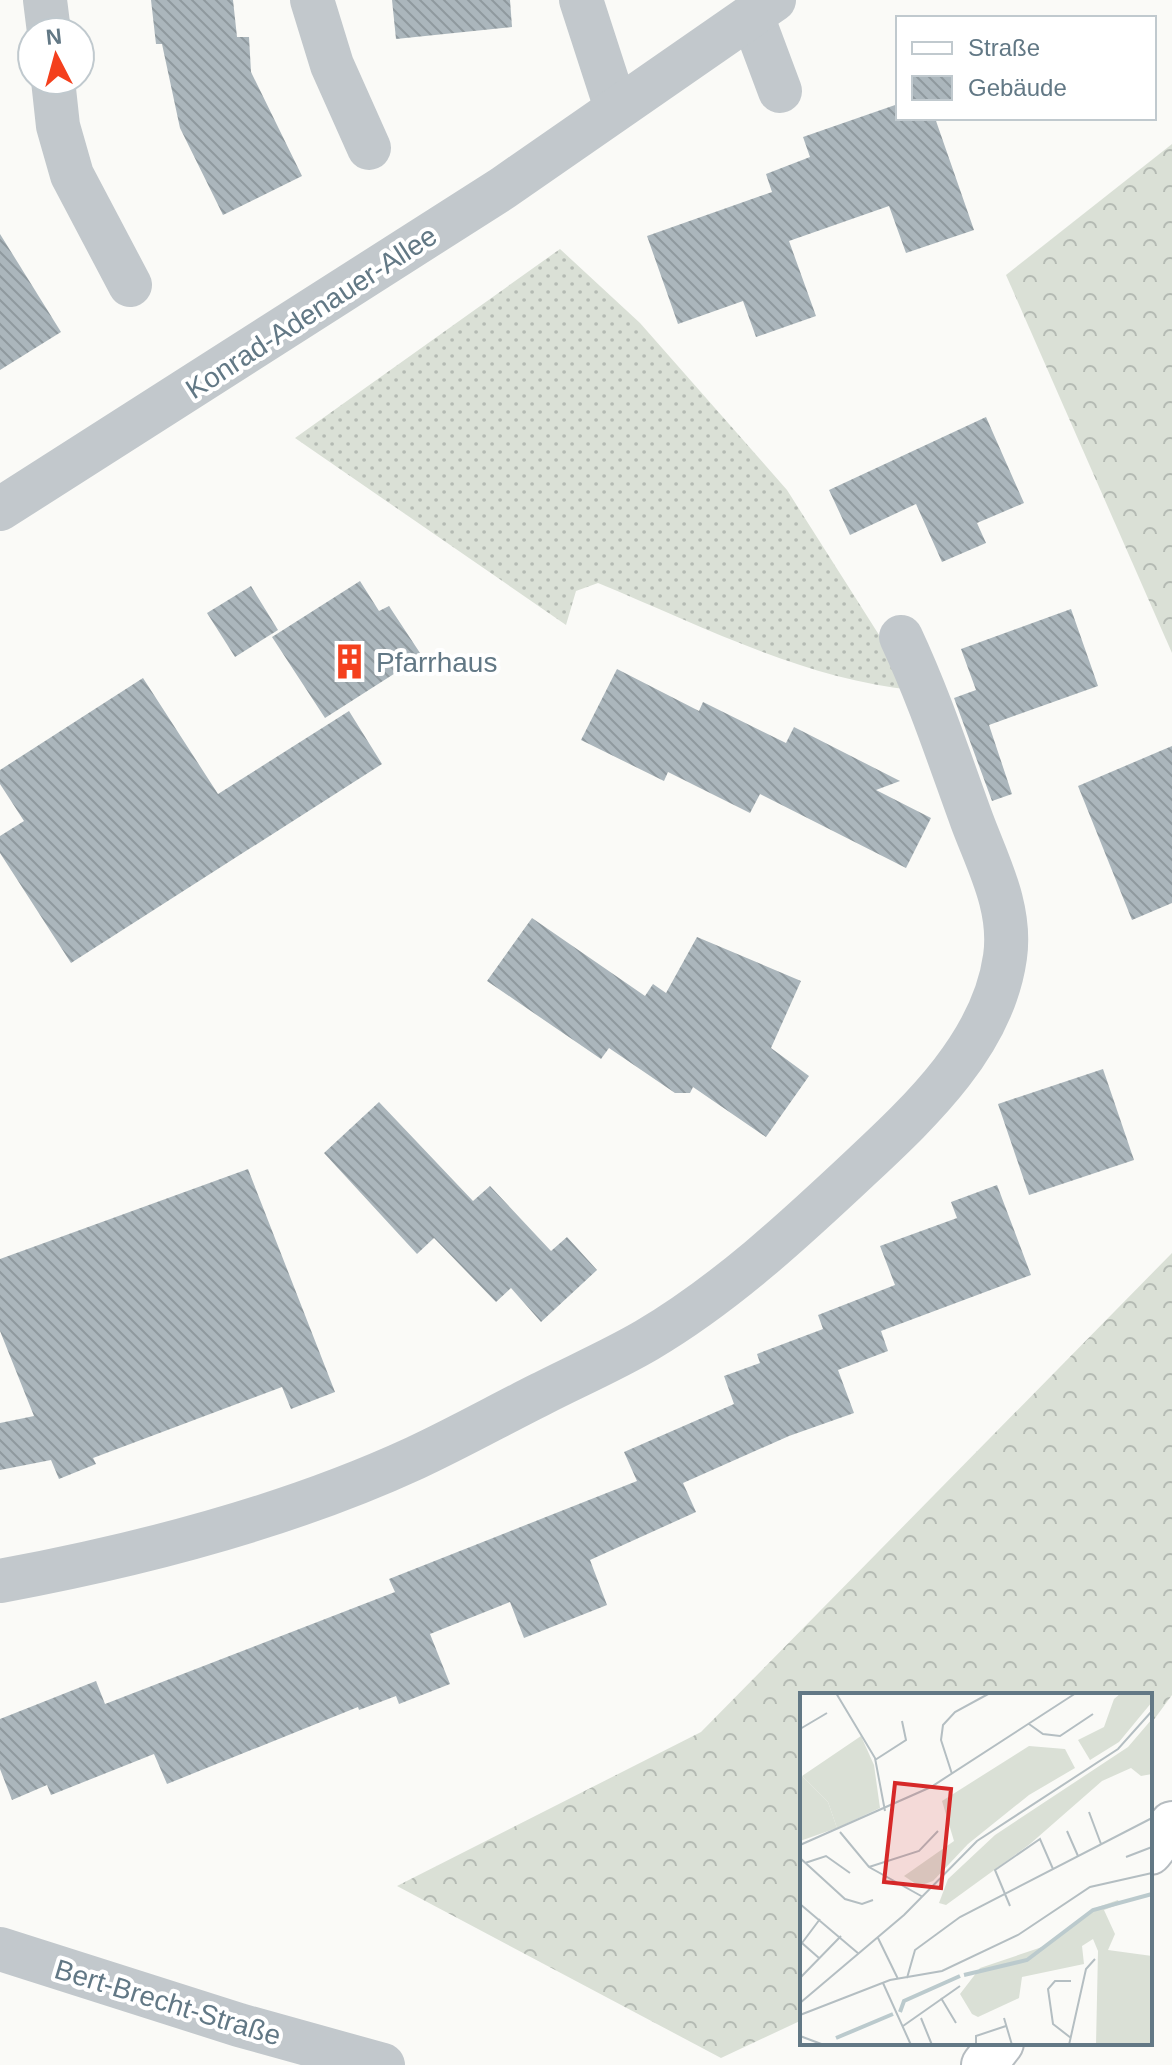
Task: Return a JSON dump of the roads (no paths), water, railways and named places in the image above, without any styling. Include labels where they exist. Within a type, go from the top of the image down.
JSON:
[{"type":"main road","points":[[1152,1849],[1172,1824]]},
{"type":"main road","points":[[984,2065],[999,2045]]},
{"type":"street","points":[[312,0],[332,65],[369,148]]},
{"type":"street","points":[[581,0],[616,108]]},
{"type":"street","points":[[763,8],[780,91]]},
{"type":"street","name":"Konrad-Adenauer-Allee","points":[[0,509],[463,214],[763,8]]},
{"type":"street","points":[[55,96],[58,126],[72,175],[130,285]]},
{"type":"street","points":[[0,1581],[69,1568],[194,1535],[291,1506],[400,1464],[647,1340],[707,1299],[806,1218],[883,1147],[958,1066],[989,1014],[1005,955],[1000,889],[973,823],[932,703],[901,637]]},
{"type":"street","name":"Bert-Brecht-Straße","points":[[0,1949],[239,2025],[383,2065]]},
{"type":"place","name":"Pfarrhaus","points":[[350,662]]}]
